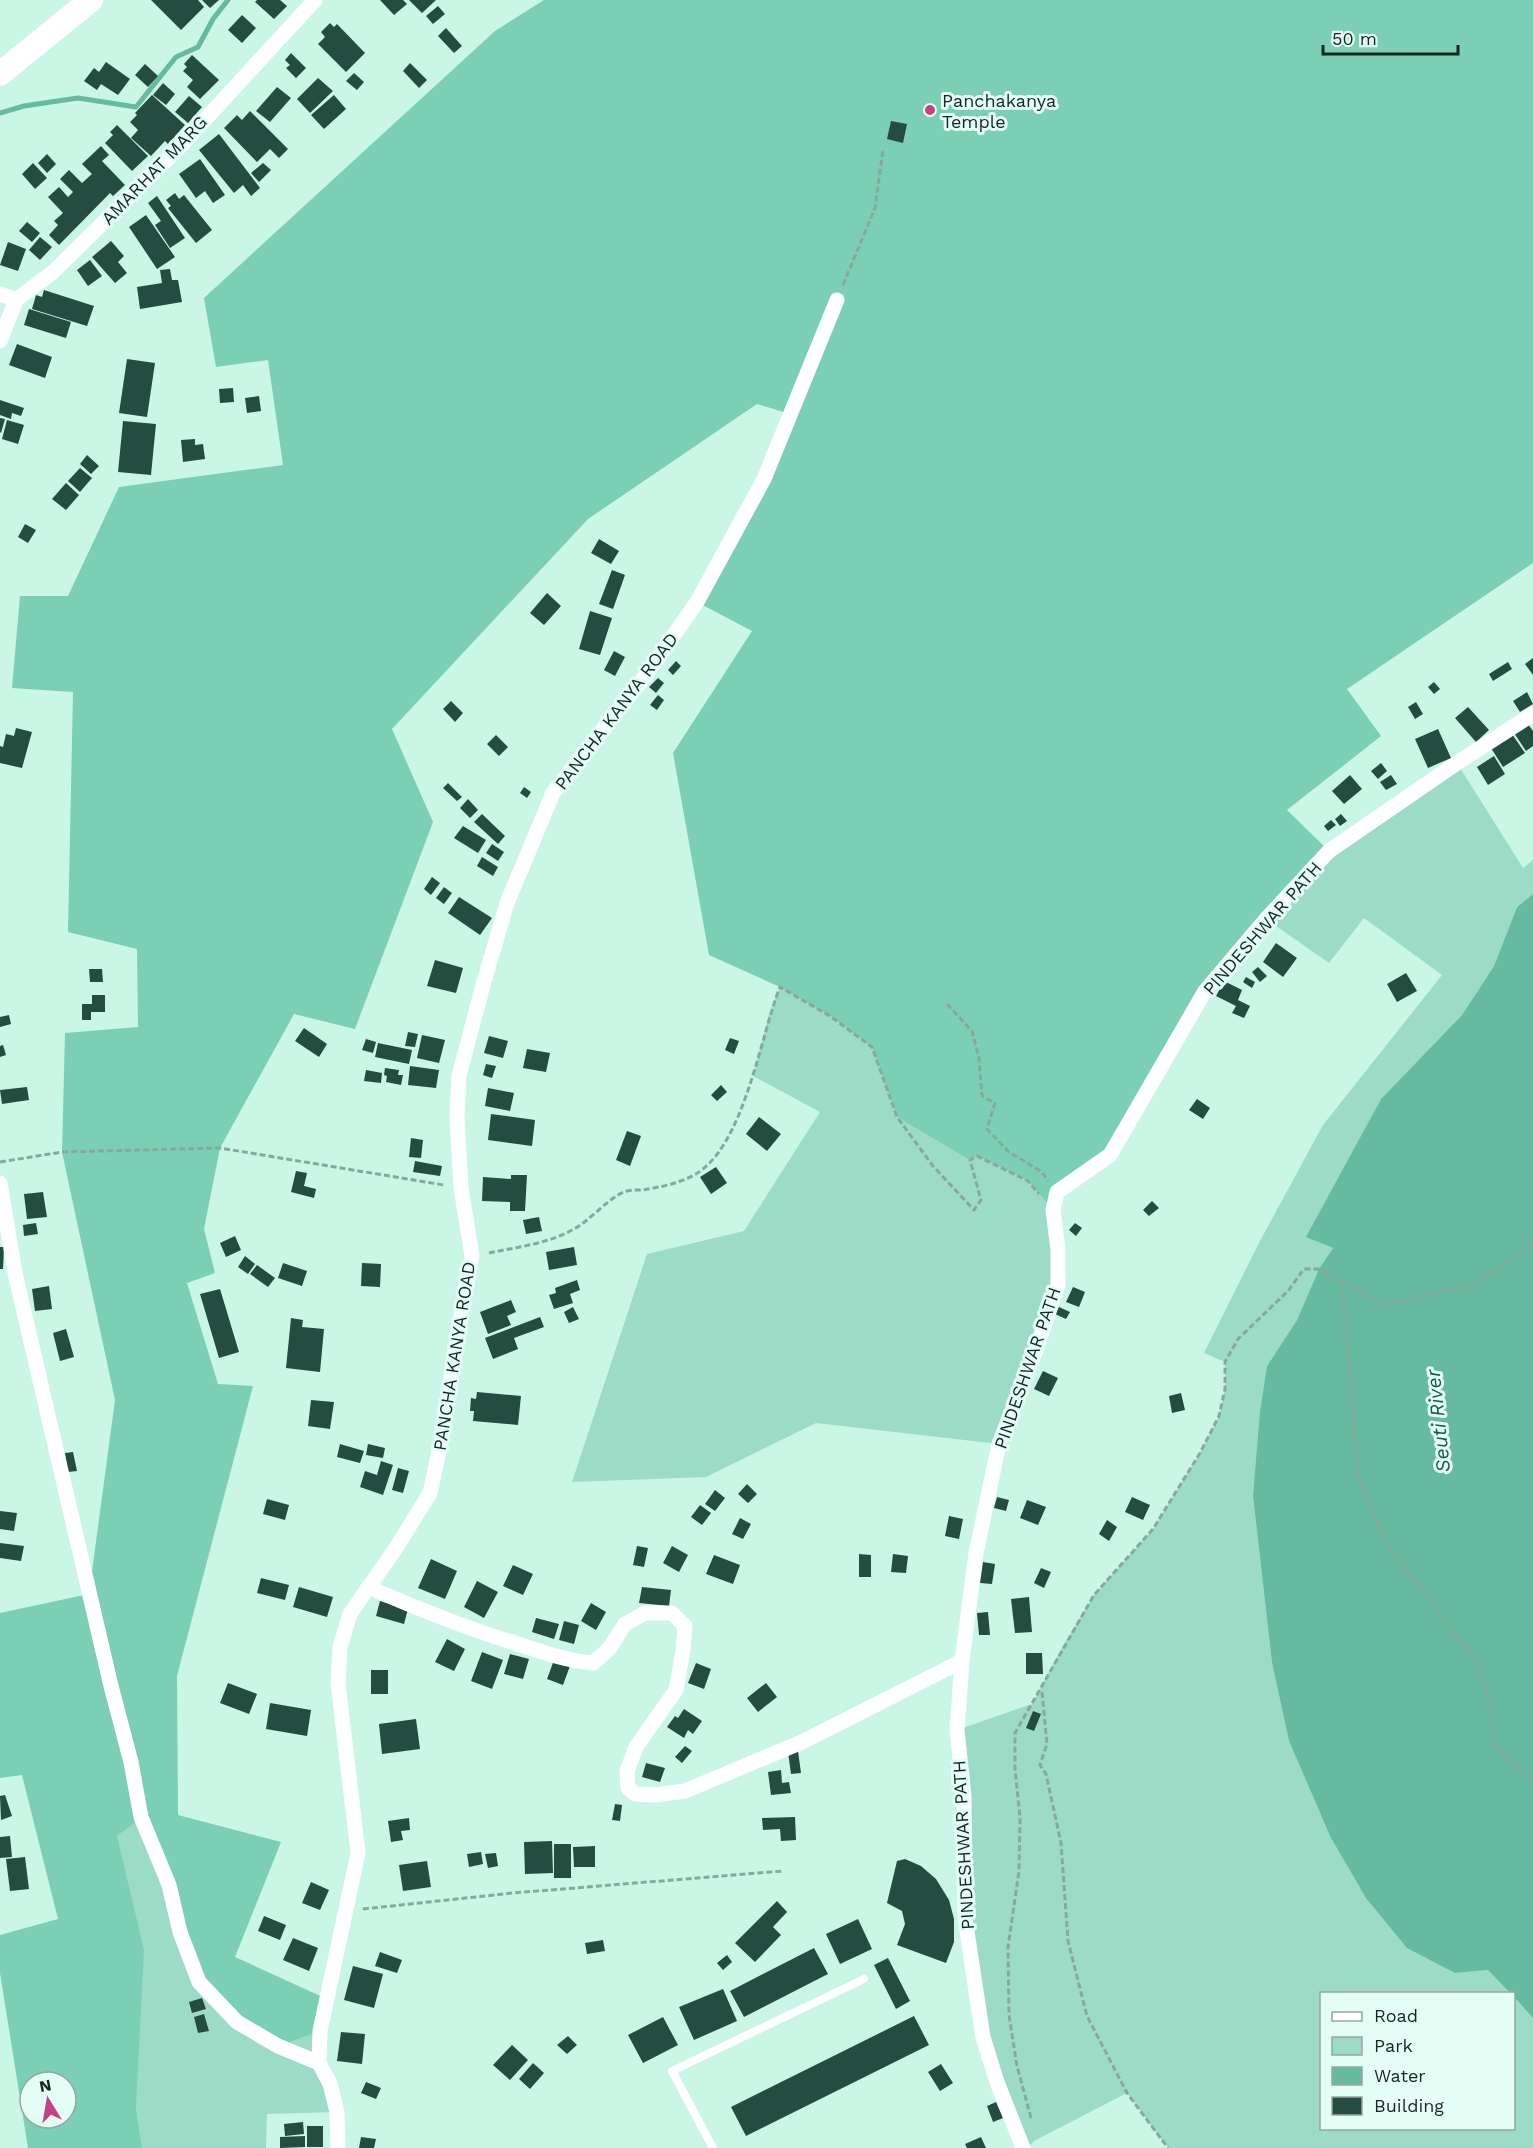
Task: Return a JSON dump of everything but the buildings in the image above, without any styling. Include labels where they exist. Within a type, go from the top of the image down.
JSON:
[{"type":"main road","points":[[0,74],[91,0]]},
{"type":"street","name":"AMARHAT MARG","points":[[16,300],[53,272],[178,148],[315,0]]},
{"type":"street","points":[[0,294],[16,300],[0,341]]},
{"type":"street","name":"PANCHA KANYA ROAD","points":[[338,2148],[337,2112],[330,2084],[319,2063],[320,2031],[358,1852],[338,1683],[340,1647],[350,1614],[396,1548],[430,1493],[442,1437],[472,1256],[461,1188],[457,1117],[459,1076],[507,903],[553,793],[646,675],[697,602],[764,479],[837,300]]},
{"type":"street","name":"PINDESHWAR PATH","points":[[1023,2148],[997,2082],[983,2037],[964,1918],[964,1796],[957,1730],[962,1661],[976,1553],[999,1444],[1036,1350],[1058,1285],[1058,1250],[1053,1210],[1057,1192],[1110,1155],[1205,991],[1266,919],[1329,851],[1533,714]]},
{"type":"street","points":[[0,1183],[15,1273],[111,1686],[131,1762],[141,1818],[169,1885],[180,1932],[199,1983],[237,2022],[278,2046],[319,2063]]},
{"type":"street","points":[[368,1587],[425,1612],[491,1636],[572,1661],[593,1663],[609,1649],[624,1624],[645,1613],[672,1613],[685,1626],[676,1690],[636,1747],[627,1771],[627,1788],[635,1794],[655,1795],[685,1791],[717,1778],[812,1737],[962,1661]]},
{"type":"lane","points":[[713,2148],[672,2071],[864,1979]]},
{"type":"path","points":[[837,300],[875,208],[883,150]]},
{"type":"path","points":[[472,1256],[533,1244],[573,1230],[624,1192],[667,1186],[696,1174],[717,1155],[732,1131],[753,1076],[769,1014],[780,987],[830,1016],[872,1047],[897,1117],[933,1166],[974,1210],[981,1200],[970,1160],[977,1156],[1028,1181],[1053,1210]]},
{"type":"path","points":[[947,1004],[972,1031],[979,1058],[982,1096],[995,1103],[987,1129],[1009,1152],[1042,1173],[1057,1192]]},
{"type":"path","points":[[0,1162],[62,1152],[220,1148],[461,1188]]},
{"type":"path","points":[[1031,2125],[1017,2066],[1009,2015],[1008,1947],[1019,1871],[1020,1817],[1015,1769],[1015,1733],[1042,1690],[1064,1644],[1094,1595],[1153,1529],[1200,1453],[1219,1416],[1225,1389],[1225,1362],[1238,1339],[1288,1291],[1304,1269],[1319,1269],[1386,1305],[1479,1284],[1533,1241]]},
{"type":"path","points":[[1342,1281],[1359,1477],[1384,1539],[1477,1662],[1490,1704],[1495,1746],[1533,1781]]},
{"type":"path","points":[[1042,1690],[1047,1744],[1040,1765],[1046,1774],[1061,1843],[1068,1941],[1088,2016],[1127,2093],[1168,2148]]},
{"type":"path","points":[[346,1911],[513,1893],[783,1871]]},
{"type":"green space","points":[[1457,763],[1523,868],[1533,860],[1533,894],[1517,907],[1494,966],[1462,1015],[1381,1099],[1307,1237],[1333,1248],[1319,1269],[1297,1320],[1267,1366],[1253,1496],[1272,1663],[1289,1741],[1330,1836],[1455,1973],[1488,1970],[1509,1992],[1320,1992],[1320,2130],[1515,2130],[1515,1998],[1533,2018],[1533,2148],[1168,2148],[1127,2093],[1034,2141],[1028,2148],[1023,2148],[976,1991],[957,1730],[1032,1704],[1064,1644],[1094,1595],[1153,1529],[1200,1453],[1219,1416],[1225,1389],[1225,1362],[1204,1353],[1260,1241],[1323,1125],[1442,975],[1364,918],[1329,963],[1266,919],[1329,851]]},
{"type":"green space","points":[[780,987],[830,1016],[872,1047],[897,1117],[1028,1181],[1053,1210],[1058,1285],[999,1444],[816,1423],[706,1477],[572,1482],[647,1254],[744,1231],[820,1112],[753,1076],[769,1014]]},
{"type":"green space","points":[[141,1817],[180,1932],[320,2031],[337,2112],[267,2114],[266,2148],[142,2148],[136,2107],[117,1836]]},
{"type":"shaded area","points":[[544,0],[1533,0],[1533,563],[1347,689],[1381,736],[1287,810],[1329,851],[1205,991],[1110,1155],[1075,1178],[1053,1210],[1028,1181],[977,1156],[970,1160],[897,1117],[872,1047],[830,1016],[780,987],[709,955],[673,753],[752,631],[697,602],[790,414],[757,404],[588,519],[392,729],[433,822],[355,1029],[294,1014],[220,1148],[204,1229],[215,1273],[187,1283],[218,1384],[253,1386],[177,1676],[178,1815],[281,1842],[235,1957],[327,1999],[320,2031],[278,2046],[199,1982],[141,1818],[117,1836],[144,1950],[136,2107],[142,2148],[28,2148],[25,2130],[78,2130],[78,2070],[18,2070],[18,2086],[0,1973],[0,1935],[58,1919],[22,1775],[0,1778],[0,1613],[89,1594],[115,1400],[62,1152],[65,1033],[138,1027],[137,949],[68,932],[73,692],[12,688],[20,596],[68,596],[119,487],[283,465],[268,360],[216,367],[204,298],[495,31]]},
{"type":"water","name":"Seuti River","points":[[1533,894],[1533,2018],[1515,1998],[1515,1992],[1509,1992],[1488,1970],[1455,1973],[1407,1948],[1366,1898],[1330,1836],[1289,1741],[1272,1663],[1253,1496],[1260,1412],[1267,1366],[1297,1320],[1319,1269],[1333,1248],[1306,1237],[1381,1099],[1462,1015],[1494,966],[1517,907]]},
{"type":"waterway","points":[[0,113],[24,106],[78,98],[136,107],[176,57],[198,47],[213,19],[228,0]]},
{"type":"place","name":"Panchakanya Temple","points":[[930,110]]}]
